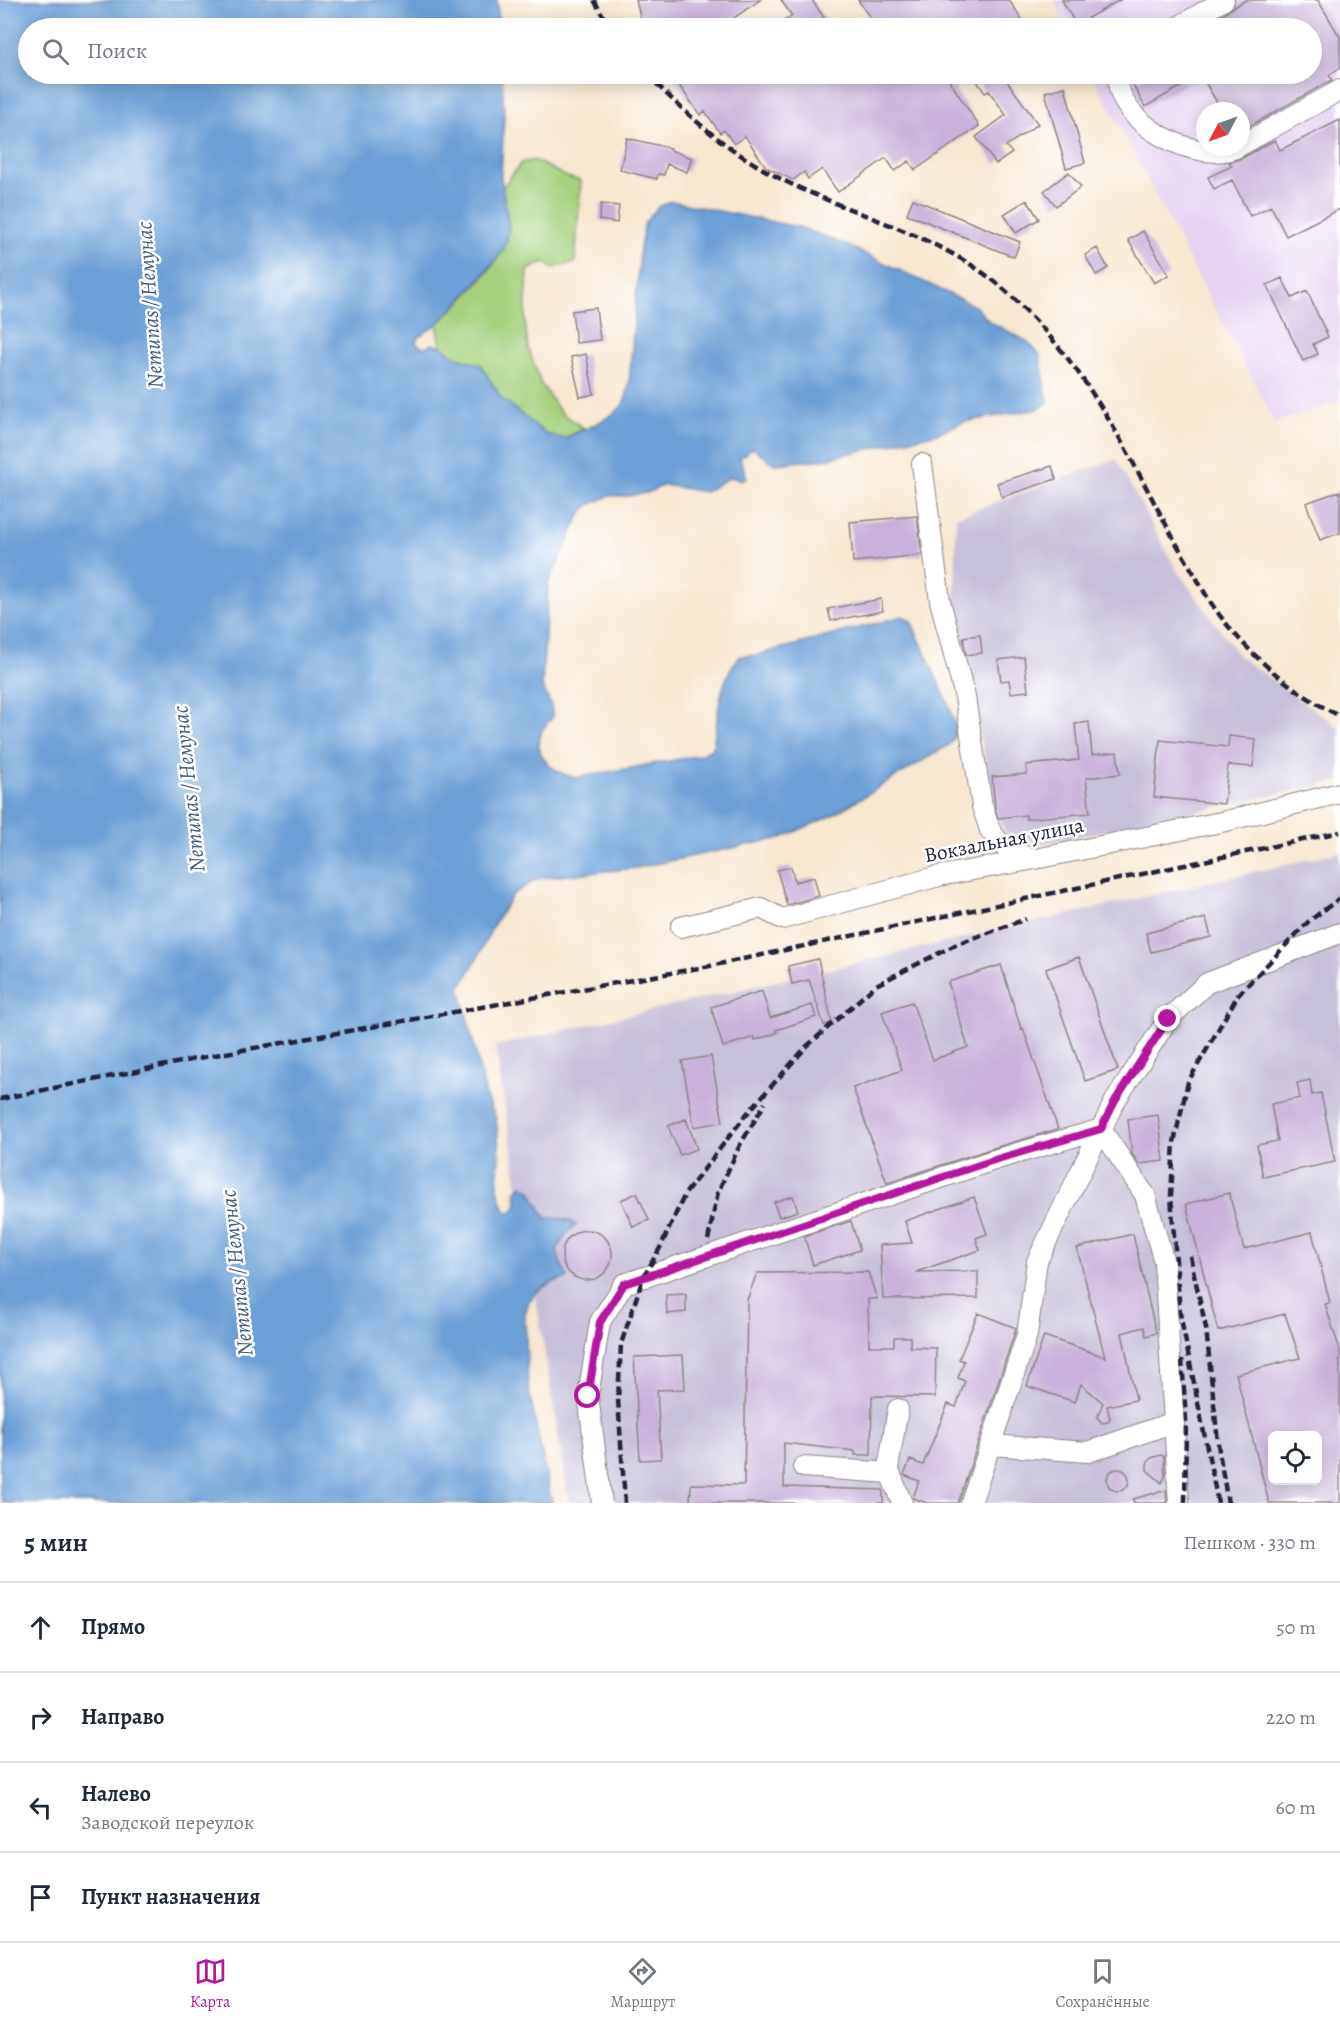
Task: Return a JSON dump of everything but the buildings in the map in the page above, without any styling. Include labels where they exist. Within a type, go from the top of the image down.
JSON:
[{"type":"street","points":[[1193,18],[1224,0]]},
{"type":"street","points":[[1120,84],[1120,94],[1128,109],[1142,123],[1172,141],[1196,148]]},
{"type":"street","points":[[1250,140],[1340,90]]},
{"type":"street","points":[[922,464],[940,601],[966,697],[982,806],[990,830],[1000,843],[1013,853],[1035,859]]},
{"type":"street","name":"Вокзальная улица","points":[[681,927],[761,908],[782,919],[939,876],[1226,821],[1340,793]]},
{"type":"street","points":[[971,1503],[1027,1335],[1037,1261],[1115,1101],[1168,1019],[1207,983],[1340,933]]},
{"type":"street","points":[[1101,1129],[1145,1195],[1164,1262],[1179,1503]]},
{"type":"street","points":[[602,1503],[588,1396],[600,1322],[624,1284],[983,1164],[1101,1129]]},
{"type":"street","points":[[898,1409],[888,1468],[902,1503]]},
{"type":"street","points":[[991,1445],[1088,1452],[1174,1422]]},
{"type":"street","points":[[803,1467],[890,1473]]},
{"type":"shaded area","points":[[1054,0],[1340,0],[1340,401],[1275,423],[1097,84],[1322,84],[1322,18],[1064,18]]},
{"type":"shaded area","points":[[1116,459],[1178,572],[1240,657],[1340,728],[1340,781],[1043,844],[1006,834],[995,810],[955,611],[956,517]]},
{"type":"shaded area","points":[[1340,852],[1340,1503],[569,1503],[495,1046]]},
{"type":"green space","points":[[534,160],[567,177],[581,181],[575,263],[552,268],[544,262],[528,270],[525,321],[528,348],[541,384],[561,413],[584,428],[564,439],[546,434],[501,398],[481,365],[457,357],[441,346],[437,324],[480,280],[500,254],[509,229],[502,188],[521,163]]},
{"type":"water","name":"Nemunas / Немунас","points":[[0,0],[497,0],[498,18],[18,18],[18,84],[502,84],[504,116],[501,177],[509,230],[503,252],[457,305],[416,342],[419,346],[425,347],[432,344],[441,346],[455,356],[481,365],[501,398],[546,434],[564,439],[614,413],[626,398],[640,247],[645,222],[658,207],[671,201],[802,228],[844,244],[975,306],[990,322],[1027,341],[1040,355],[1048,403],[1038,409],[964,422],[938,433],[825,459],[774,464],[753,448],[740,458],[747,477],[740,480],[730,477],[705,492],[664,485],[647,493],[609,496],[589,505],[581,513],[548,584],[542,686],[551,705],[553,717],[540,736],[539,745],[546,762],[563,774],[575,778],[701,755],[713,748],[723,688],[727,676],[740,656],[757,655],[903,616],[911,621],[948,703],[956,727],[954,738],[949,745],[831,816],[781,838],[636,868],[539,878],[513,894],[494,924],[460,988],[487,1099],[496,1118],[499,1145],[498,1189],[504,1209],[508,1212],[513,1211],[517,1204],[516,1191],[522,1185],[530,1190],[546,1218],[565,1219],[576,1225],[566,1234],[557,1250],[568,1278],[553,1282],[539,1290],[529,1301],[525,1315],[528,1386],[552,1503],[3,1503],[0,1491]]},
{"type":"railway","points":[[594,0],[604,18]]},
{"type":"railway","points":[[657,84],[696,121],[750,161],[789,183],[930,243],[983,273],[1007,292],[1054,341],[1094,396],[1121,440],[1182,553],[1230,629],[1273,672],[1305,696],[1340,716]]},
{"type":"railway","points":[[0,1099],[215,1055],[710,966],[1340,832]]},
{"type":"railway","points":[[1218,1503],[1180,1313],[1171,1196],[1174,1142],[1188,1082],[1238,995],[1308,922],[1340,898]]},
{"type":"railway","points":[[625,1503],[618,1399],[621,1344],[643,1278],[685,1194],[745,1116],[806,1047],[876,985],[957,944],[1026,919]]},
{"type":"railway","points":[[708,1240],[718,1192],[740,1145],[765,1103]]},
{"type":"railway","points":[[1190,1256],[1206,1328],[1219,1452],[1228,1503]]},
{"type":"railway","points":[[1182,1359],[1186,1419],[1185,1503]]},
{"type":"route","points":[[588,1396],[600,1322],[624,1284],[994,1160],[1101,1129],[1115,1101],[1168,1019]]}]
